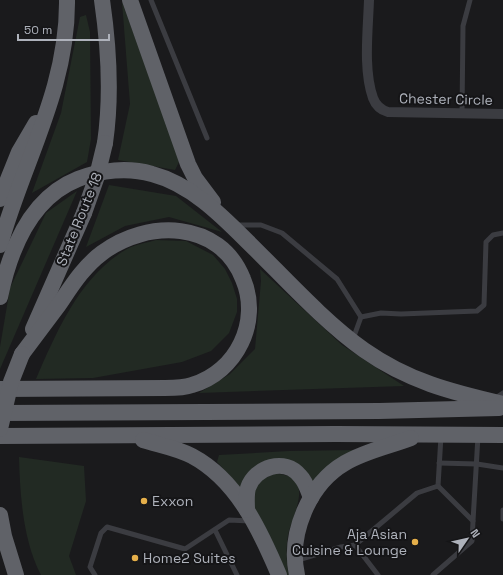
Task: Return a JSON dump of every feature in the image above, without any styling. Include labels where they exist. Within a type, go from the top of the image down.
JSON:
[{"type":"highway","points":[[0,245],[54,95],[63,53],[67,0]]},
{"type":"highway","name":"State Route 18","points":[[0,429],[10,382],[84,213],[97,176],[105,143],[109,83],[107,39],[102,0]]},
{"type":"highway","points":[[130,0],[188,164],[195,178],[228,221]]},
{"type":"highway","points":[[0,199],[19,152],[54,95]]},
{"type":"highway","points":[[0,296],[19,240],[33,214],[51,194],[67,184],[84,177],[122,170],[151,174],[180,186],[228,221],[352,341],[378,360],[413,379],[442,390],[500,402]]},
{"type":"highway","points":[[0,389],[165,388],[183,387],[200,382],[214,374],[229,362],[242,342],[249,315],[248,297],[243,278],[226,254],[202,236],[172,229],[142,232],[111,247],[85,268],[22,354]]},
{"type":"highway","points":[[0,413],[379,411],[500,402]]},
{"type":"highway","points":[[124,435],[181,451],[202,461],[226,482],[250,515],[279,575]]},
{"type":"highway","points":[[0,437],[124,435],[503,435]]},
{"type":"highway","points":[[296,568],[298,532],[311,498],[326,478],[344,464],[362,455],[420,435]]},
{"type":"highway","points":[[250,515],[247,494],[250,484],[256,475],[270,467],[283,467],[297,472],[307,485],[311,498]]},
{"type":"highway","points":[[0,515],[4,536],[16,575]]},
{"type":"street","name":"Chester Circle","points":[[369,0],[368,74],[373,98],[377,105],[388,112],[503,114]]},
{"type":"lane","points":[[151,0],[206,138]]},
{"type":"lane","points":[[462,113],[463,26],[470,0]]},
{"type":"lane","points":[[228,221],[261,225],[282,234],[337,279],[361,317]]},
{"type":"lane","points":[[361,317],[381,313],[401,314],[477,311],[484,305],[486,242],[494,235],[503,233]]},
{"type":"lane","points":[[352,341],[361,317]]},
{"type":"lane","points":[[433,575],[472,541],[478,435]]},
{"type":"lane","points":[[441,436],[438,486],[473,521]]},
{"type":"lane","points":[[439,463],[477,464],[503,468]]},
{"type":"lane","points":[[296,568],[341,547],[355,545],[418,494],[438,486]]},
{"type":"lane","points":[[503,510],[503,518]]},
{"type":"lane","points":[[94,575],[90,567],[101,533],[108,527],[185,549],[229,520],[250,515]]},
{"type":"lane","points":[[215,530],[238,575]]},
{"type":"lane","points":[[355,545],[378,575]]},
{"type":"shaded area","points":[[122,2],[180,160],[175,170],[118,160],[130,104]]},
{"type":"shaded area","points":[[86,15],[90,32],[91,139],[87,162],[32,193],[61,113],[80,17]]},
{"type":"shaded area","points":[[109,185],[176,196],[222,232],[169,217],[125,226],[86,247]]},
{"type":"shaded area","points":[[77,191],[0,369],[0,347],[10,288],[46,213]]},
{"type":"shaded area","points":[[156,240],[186,241],[213,255],[225,269],[232,283],[237,299],[237,312],[229,333],[211,351],[182,362],[93,378],[36,379],[52,342],[83,289],[110,260],[130,247]]},
{"type":"shaded area","points":[[260,269],[342,345],[404,386],[199,393],[230,374],[255,349],[261,281]]},
{"type":"shaded area","points":[[356,450],[313,483],[293,462],[242,489],[217,462],[219,455],[289,451]]},
{"type":"shaded area","points":[[19,457],[84,466],[86,501],[69,556],[76,575],[41,575],[30,548],[26,533],[20,487]]},
{"type":"shaded area","points":[[274,474],[287,476],[295,480],[299,488],[297,506],[287,540],[289,575],[286,575],[253,507],[254,490],[263,479]]},
{"type":"place","name":"Exxon","points":[[144,501]]},
{"type":"place","name":"Aja Asian Cuisine & Lounge","points":[[415,542]]},
{"type":"place","name":"Home2 Suites","points":[[135,558]]}]
